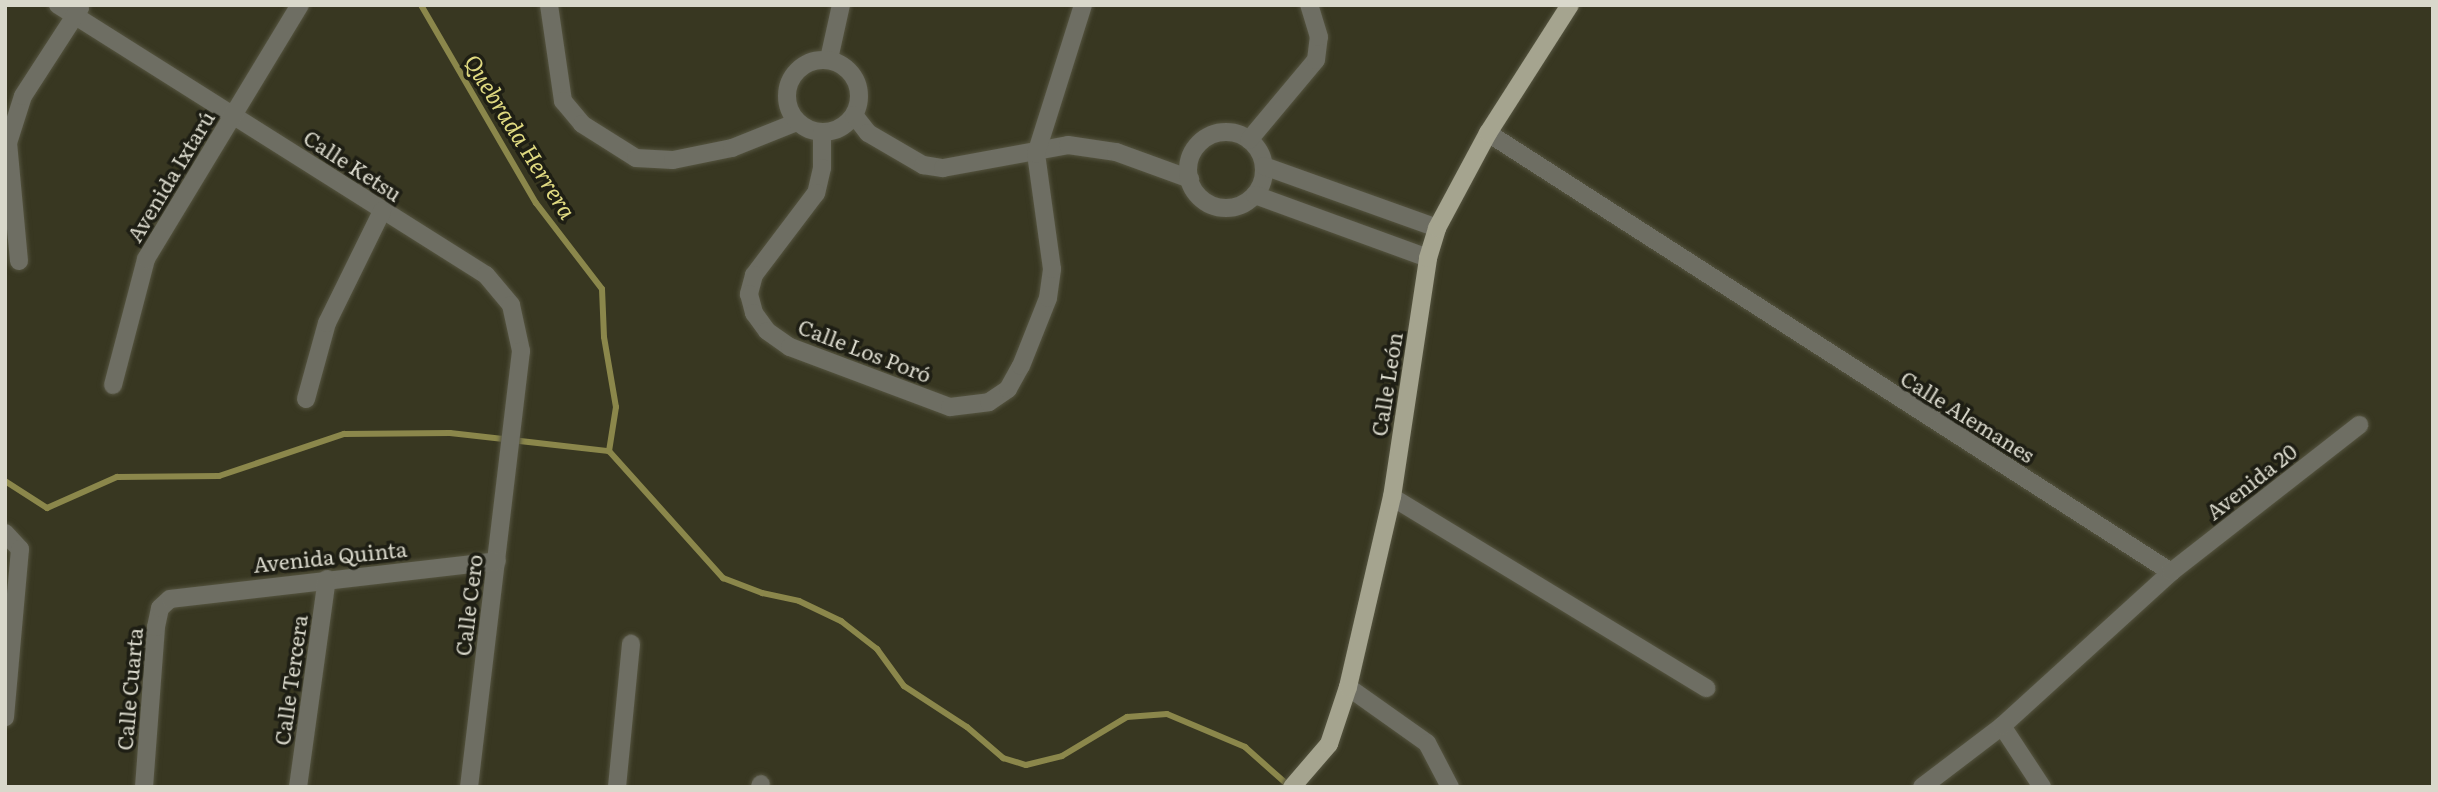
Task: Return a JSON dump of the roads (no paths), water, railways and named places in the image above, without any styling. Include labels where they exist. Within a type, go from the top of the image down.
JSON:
[{"type":"main road","name":"Calle León","points":[[1298,782],[1328,744],[1348,687],[1392,497],[1428,258],[1437,228],[1488,133],[1570,5]]},
{"type":"street","name":"Calle Ketsu","points":[[58,5],[78,10],[233,116],[486,275],[510,305],[521,351],[511,428]]},
{"type":"street","name":"Avenida Ixtarú","points":[[113,385],[146,258],[300,5]]},
{"type":"street","points":[[549,5],[563,101],[582,124],[636,158],[673,160],[732,148],[797,122]]},
{"type":"street","points":[[828,60],[841,5]]},
{"type":"street","points":[[1036,154],[1083,5]]},
{"type":"street","points":[[1249,140],[1316,60],[1319,37],[1308,5]]},
{"type":"street","points":[[19,261],[8,143],[23,96],[78,10]]},
{"type":"street","points":[[828,60],[849,70],[856,80],[859,92],[854,116],[845,125],[822,132],[797,122],[787,101],[790,79],[806,63],[828,60]]},
{"type":"street","points":[[854,116],[868,133],[923,165],[943,169],[1036,154],[1068,145],[1092,147],[1190,179]]},
{"type":"street","name":"Calle Los Poró","points":[[822,132],[822,168],[816,193],[754,275],[749,293],[754,313],[767,331],[790,347],[950,407],[971,408],[1008,389],[1048,298],[1052,269],[1036,154]]},
{"type":"street","points":[[1264,166],[1255,195],[1234,208],[1222,208],[1200,198],[1190,179],[1189,165],[1201,142],[1224,133],[1249,140],[1264,166],[1437,228]]},
{"type":"street","name":"Calle Alemanes","points":[[1488,133],[2171,572]]},
{"type":"street","points":[[1255,195],[1428,258]]},
{"type":"street","points":[[306,399],[327,323],[382,211]]},
{"type":"street","name":"Avenida 20","points":[[2171,572],[2358,425]]},
{"type":"street","name":"Calle Cero","points":[[469,787],[511,428]]},
{"type":"street","points":[[1392,497],[1706,688]]},
{"type":"street","points":[[5,533],[20,549],[5,717]]},
{"type":"street","name":"Avenida Quinta","points":[[170,599],[497,561]]},
{"type":"street","points":[[1922,787],[2002,726],[2171,572]]},
{"type":"street","name":"Calle Tercera","points":[[298,787],[327,579]]},
{"type":"street","name":"Calle Cuarta","points":[[145,787],[156,627],[160,608],[170,599]]},
{"type":"street","points":[[617,787],[631,644]]},
{"type":"street","points":[[1348,687],[1427,743],[1450,787]]},
{"type":"street","points":[[2002,726],[2042,787]]},
{"type":"waterway","name":"Quebrada Herrera","points":[[421,5],[536,203],[602,289],[604,337],[616,407],[609,451],[723,578],[762,593],[799,601],[841,621],[877,649],[904,686],[967,727],[1003,758],[1026,765],[1062,756],[1127,717],[1167,714],[1245,747],[1290,787]]},
{"type":"waterway","points":[[5,481],[47,508],[117,477],[219,476],[344,434],[450,433],[609,451]]}]
